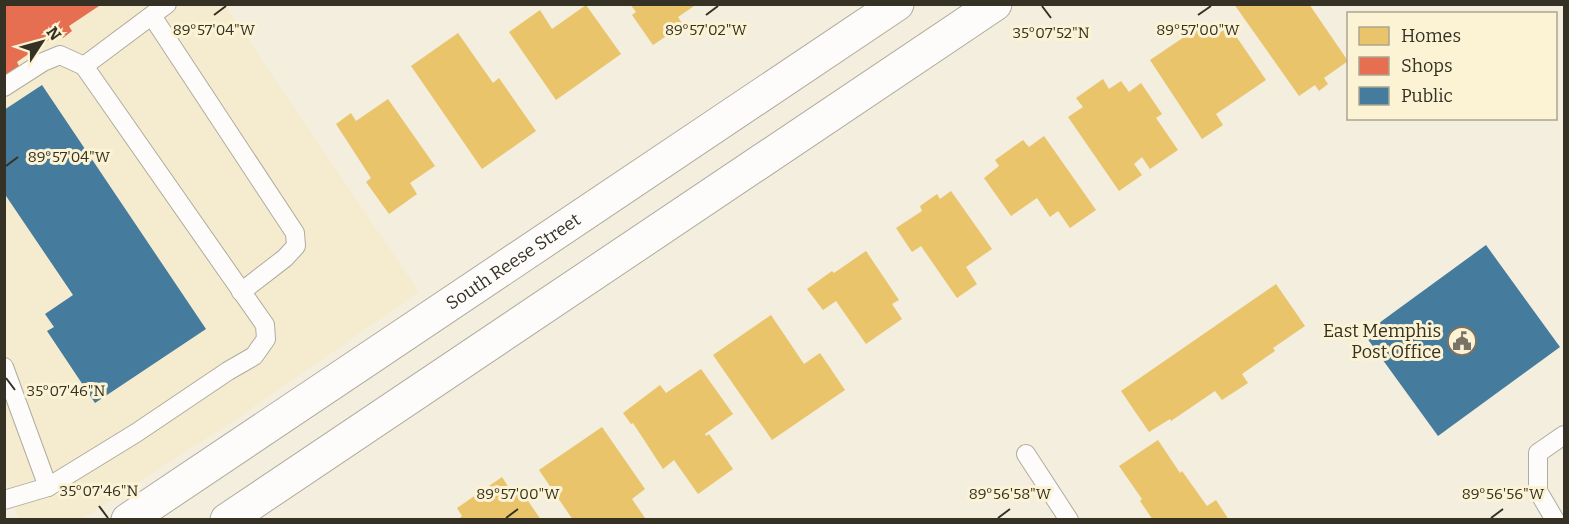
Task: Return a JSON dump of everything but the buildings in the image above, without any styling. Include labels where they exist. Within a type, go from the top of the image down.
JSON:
[{"type":"street","name":"South Reese Street","points":[[128,519],[897,4]]},
{"type":"street","points":[[227,519],[995,4]]},
{"type":"lane","points":[[84,66],[167,4]]},
{"type":"lane","points":[[152,16],[295,233],[296,246],[285,258],[241,292]]},
{"type":"lane","points":[[4,87],[43,62],[60,55],[84,66],[265,325],[266,339],[254,356],[136,433],[48,487],[4,500]]},
{"type":"lane","points":[[4,367],[48,487]]},
{"type":"lane","points":[[1555,519],[1538,491],[1538,453],[1564,435]]},
{"type":"lane","points":[[1026,454],[1069,519]]},
{"type":"shaded area","points":[[4,5],[225,5],[419,292],[238,418],[82,519],[19,519],[5,477]]},
{"type":"place","name":"East Memphis Post Office","points":[[1462,341]]}]
